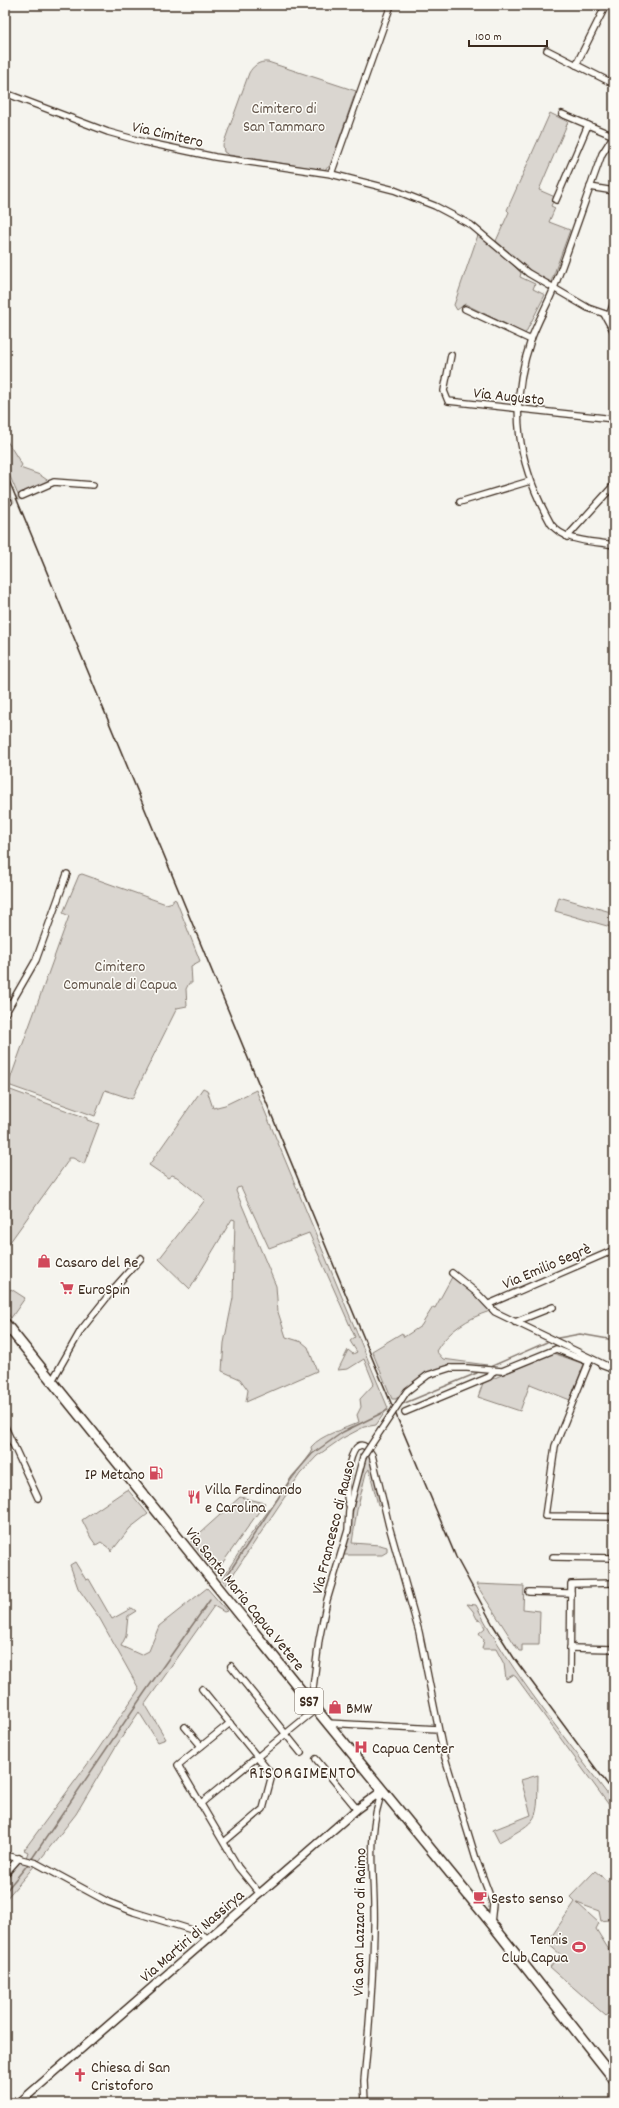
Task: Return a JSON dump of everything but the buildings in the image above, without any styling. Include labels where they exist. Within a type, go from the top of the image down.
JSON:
[{"type":"main road","name":"Via Santa Maria Capua Vetere","points":[[5,1323],[314,1707],[491,1922],[614,2079]]},
{"type":"street","points":[[331,174],[391,5]]},
{"type":"street","points":[[576,65],[606,5]]},
{"type":"street","points":[[547,50],[614,84]]},
{"type":"street","name":"Via Cimitero","points":[[5,92],[108,132],[144,142],[216,158],[331,174],[394,190],[435,206],[471,225],[528,273],[588,308],[609,316]]},
{"type":"street","points":[[562,114],[614,136],[602,154],[554,289],[531,340],[522,375],[518,409],[519,436],[530,481],[550,524],[555,530],[567,536],[614,545]]},
{"type":"street","points":[[556,200],[588,125]]},
{"type":"street","points":[[590,187],[614,191]]},
{"type":"street","points":[[614,302],[609,316],[614,332]]},
{"type":"street","points":[[465,309],[531,340]]},
{"type":"street","name":"Via Augusto","points":[[451,356],[444,391],[448,401],[614,419]]},
{"type":"street","points":[[460,502],[530,481]]},
{"type":"street","points":[[22,496],[54,482],[93,485]]},
{"type":"street","points":[[567,536],[614,485]]},
{"type":"street","points":[[5,1014],[36,960],[67,874]]},
{"type":"street","name":"Via Emilio Segrè","points":[[488,1304],[614,1250]]},
{"type":"street","points":[[52,1381],[82,1330],[116,1286],[141,1258]]},
{"type":"street","points":[[452,1272],[495,1312],[614,1370]]},
{"type":"street","points":[[515,1322],[553,1307]]},
{"type":"street","points":[[405,1412],[489,1377],[494,1371],[507,1369],[556,1349],[589,1362],[605,1366]]},
{"type":"street","points":[[589,1362],[556,1446],[545,1516],[614,1517]]},
{"type":"street","name":"Via Francesco di Rauso","points":[[314,1707],[318,1640],[327,1600],[348,1530],[350,1507],[363,1457],[399,1400],[407,1391],[428,1375],[450,1368],[494,1371]]},
{"type":"street","points":[[5,1427],[38,1498]]},
{"type":"street","points":[[350,1507],[347,1501],[348,1469],[352,1452],[354,1448],[365,1446],[372,1455],[394,1544],[419,1632],[438,1729],[476,1859],[493,1904],[491,1922]]},
{"type":"street","points":[[553,1557],[614,1558]]},
{"type":"street","points":[[570,1679],[571,1584],[614,1583]]},
{"type":"street","points":[[529,1592],[571,1593]]},
{"type":"street","points":[[570,1648],[614,1649]]},
{"type":"street","points":[[231,1666],[301,1753]]},
{"type":"street","points":[[202,1689],[272,1775],[263,1809],[224,1842]]},
{"type":"street","points":[[200,1804],[286,1734],[314,1707]]},
{"type":"street","points":[[230,1723],[178,1765],[238,1867],[260,1894]]},
{"type":"street","points":[[327,1723],[438,1729]]},
{"type":"street","points":[[185,1727],[202,1746]]},
{"type":"street","points":[[316,1759],[357,1809]]},
{"type":"street","name":"Via Martiri di Nassirya","points":[[19,2103],[210,1939],[357,1809],[383,1790]]},
{"type":"street","name":"Via San Lazzaro di Raimo","points":[[365,2103],[364,2081],[374,1930],[372,1869],[373,1838],[378,1801],[383,1790]]},
{"type":"street","points":[[5,1855],[36,1863],[108,1902],[134,1912],[189,1929],[210,1939]]},
{"type":"street","points":[[5,1874],[22,1859]]},
{"type":"green space","name":"Cimitero di San Tammaro","points":[[268,62],[356,91],[330,166],[324,170],[229,155],[224,152],[223,145],[249,73],[257,64]]},
{"type":"green space","points":[[550,113],[568,122],[539,190],[555,197],[551,206],[555,208],[549,222],[570,230],[551,282],[534,274],[496,241],[509,212],[507,210]]},
{"type":"green space","points":[[478,235],[504,256],[521,273],[520,277],[535,284],[533,289],[545,295],[525,334],[465,304],[457,310],[454,305]]},
{"type":"green space","points":[[5,438],[22,465],[20,468],[40,475],[50,482],[18,495],[5,465]]},
{"type":"green space","name":"Cimitero Comunale di Capua","points":[[82,874],[166,904],[173,902],[173,899],[176,900],[200,961],[191,966],[192,983],[189,983],[186,989],[187,1006],[177,1008],[132,1099],[105,1090],[95,1116],[8,1085],[69,916],[63,913],[79,875]]},
{"type":"green space","points":[[559,897],[614,913],[614,928],[555,911]]},
{"type":"green space","points":[[5,1088],[87,1118],[87,1120],[99,1124],[84,1164],[73,1158],[68,1158],[68,1161],[5,1249]]},
{"type":"green space","points":[[203,1088],[207,1090],[213,1108],[225,1105],[256,1090],[388,1408],[376,1425],[364,1427],[341,1439],[317,1456],[300,1474],[226,1585],[222,1579],[249,1537],[312,1452],[311,1447],[327,1435],[359,1422],[357,1415],[361,1407],[360,1399],[374,1384],[364,1359],[348,1369],[338,1370],[348,1350],[353,1354],[357,1352],[350,1341],[355,1337],[309,1233],[269,1248],[241,1187],[237,1188],[236,1191],[276,1286],[278,1312],[286,1337],[302,1342],[308,1347],[317,1371],[246,1402],[248,1390],[240,1379],[222,1371],[224,1343],[233,1298],[235,1220],[232,1219],[190,1289],[159,1259],[205,1200],[177,1177],[172,1175],[168,1178],[149,1165]]},
{"type":"green space","points":[[452,1277],[478,1296],[490,1311],[474,1317],[459,1326],[446,1337],[436,1351],[443,1359],[487,1365],[454,1366],[426,1374],[410,1385],[396,1399],[392,1399],[372,1351],[402,1333],[404,1337],[421,1326],[433,1307],[435,1308]]},
{"type":"green space","points":[[11,1289],[25,1298],[11,1318],[5,1307],[5,1300]]},
{"type":"green space","points":[[553,1353],[584,1364],[570,1400],[530,1384],[520,1411],[478,1397],[483,1383]]},
{"type":"green space","points":[[368,1454],[370,1455],[382,1506],[378,1505],[369,1469],[366,1473],[357,1510],[352,1543],[380,1545],[387,1547],[387,1552],[382,1555],[344,1555],[342,1554],[350,1526],[361,1470]]},
{"type":"green space","points":[[128,1490],[148,1514],[130,1528],[111,1552],[110,1549],[101,1542],[96,1545],[82,1520]]},
{"type":"green space","points":[[240,1497],[265,1503],[216,1572],[191,1541]]},
{"type":"green space","points":[[75,1562],[86,1580],[89,1579],[112,1619],[132,1608],[136,1611],[128,1616],[126,1636],[121,1646],[141,1655],[149,1651],[159,1626],[207,1588],[227,1611],[224,1612],[214,1606],[145,1704],[166,1739],[158,1742],[139,1712],[116,1746],[76,1814],[39,1861],[26,1858],[28,1852],[24,1850],[95,1754],[139,1689],[100,1619],[78,1588],[70,1565]]},
{"type":"green space","points":[[476,1584],[524,1586],[523,1609],[540,1611],[539,1645],[522,1645],[522,1651],[519,1651]]},
{"type":"green space","points":[[467,1604],[476,1605],[490,1631],[523,1682],[614,1803],[614,1812],[516,1677],[513,1675],[506,1679],[504,1664],[496,1649],[482,1649],[484,1640],[479,1633],[485,1628],[481,1620],[477,1619]]},
{"type":"green space","points":[[538,1775],[537,1802],[534,1818],[523,1828],[499,1842],[493,1830],[531,1815],[521,1780]]},
{"type":"green space","points":[[22,1860],[36,1864],[5,1900],[5,1877]]},
{"type":"green space","points":[[595,1871],[606,1880],[614,1881],[614,2010],[606,2016],[550,1967],[560,1954],[547,1943],[575,1902],[570,1897]],"holes":[[[577,1903],[599,1911],[601,1921],[609,1920],[612,1932],[609,1950],[596,1929],[599,1923]]]},
{"type":"waterway","points":[[558,1338],[580,1334],[614,1340]]},
{"type":"waterway","points":[[490,1367],[547,1342]]},
{"type":"waterway","points":[[400,1405],[477,1373]]},
{"type":"waterway","points":[[228,1574],[292,1477],[312,1454],[343,1432],[388,1410]]},
{"type":"waterway","points":[[31,1860],[145,1692],[210,1600]]},
{"type":"waterway","points":[[5,1892],[29,1863]]},
{"type":"tunnel","points":[[9,502],[22,496]]},
{"type":"railway","points":[[5,471],[456,1557],[493,1625],[514,1658],[614,1793]]},
{"type":"place","name":"Casaro del Re","points":[[44,1261]]},
{"type":"place","name":"EuroSpin","points":[[67,1288]]},
{"type":"place","name":"IP Metano","points":[[156,1473]]},
{"type":"place","name":"Villa Ferdinando e Carolina","points":[[194,1497]]},
{"type":"place","name":"BMW","points":[[335,1707]]},
{"type":"place","name":"Capua Center","points":[[361,1747]]},
{"type":"place","name":"Sesto senso","points":[[480,1897]]},
{"type":"place","name":"Tennis Club Capua","points":[[579,1947]]},
{"type":"place","name":"Chiesa di San Cristoforo","points":[[80,2075]]},
{"type":"district","name":"RISORGIMENTO","points":[[303,1772]]}]
